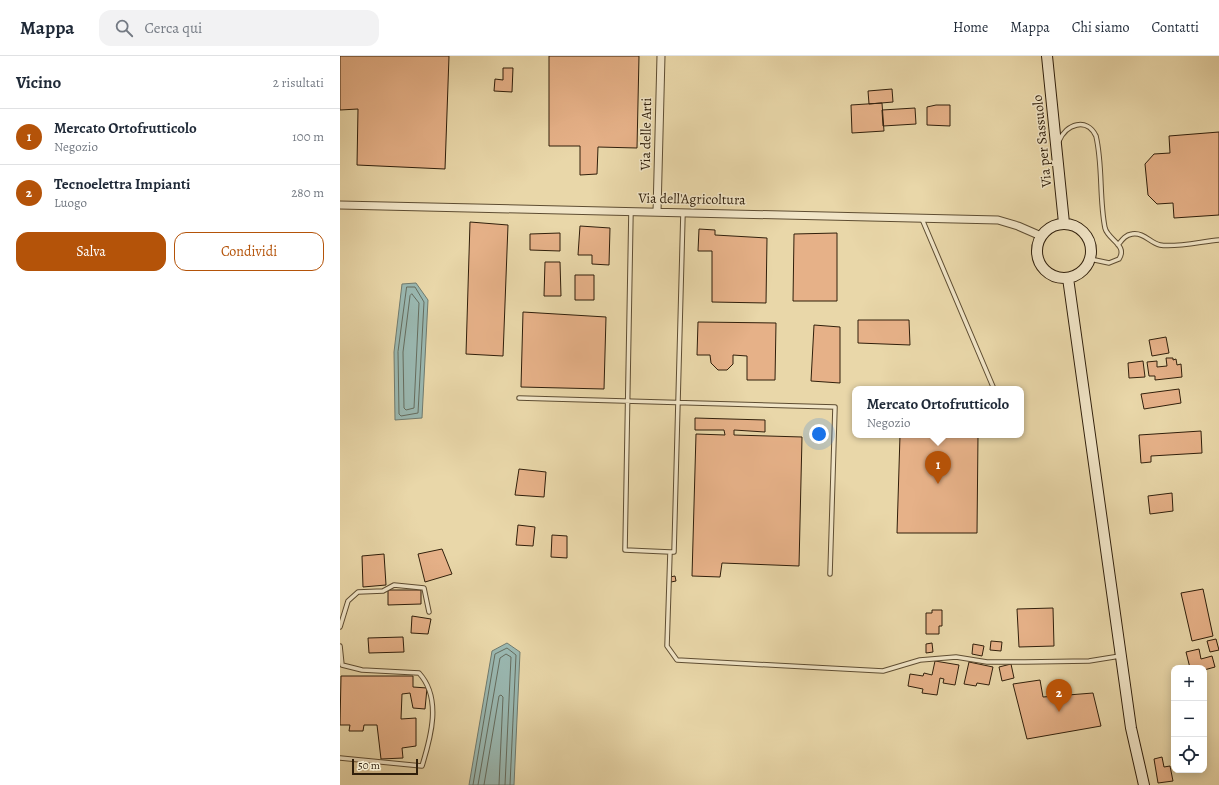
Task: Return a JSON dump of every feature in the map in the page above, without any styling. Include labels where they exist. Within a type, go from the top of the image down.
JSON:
[{"type":"main road","name":"Via per Sassuolo","points":[[1047,56],[1064,223]]},
{"type":"main road","points":[[1064,223],[1080,228],[1086,234],[1090,242],[1090,259],[1082,272],[1068,278],[1053,276],[1041,266],[1036,251],[1041,236],[1051,227],[1064,223]]},
{"type":"main road","points":[[1068,278],[1131,728],[1144,785]]},
{"type":"street","name":"Via delle Arti","points":[[658,212],[661,56]]},
{"type":"street","name":"Via dell'Agricoltura","points":[[340,205],[998,220],[1018,226],[1041,236]]},
{"type":"lane","points":[[1056,147],[1064,131],[1068,128],[1082,124],[1093,130],[1097,142],[1105,230],[1122,252],[1119,259],[1115,262],[1109,263],[1090,259]]},
{"type":"lane","points":[[631,211],[625,550],[670,552],[674,552],[682,212]]},
{"type":"lane","points":[[921,218],[993,386]]},
{"type":"lane","points":[[1118,245],[1122,239],[1132,234],[1141,234],[1160,245],[1219,240]]},
{"type":"lane","points":[[519,398],[628,403],[835,408],[830,574]]},
{"type":"lane","points":[[670,552],[668,646],[677,660],[883,671],[920,660],[956,657],[987,662],[1025,662],[1089,661],[1121,656]]},
{"type":"lane","points":[[340,627],[348,601],[358,592],[383,591],[394,584],[424,588],[428,612]]},
{"type":"lane","points":[[340,646],[341,667],[362,670],[419,673],[425,680],[432,699],[430,741],[422,766],[340,758]]},
{"type":"water","points":[[416,283],[428,300],[422,418],[395,420],[394,352],[402,284]]},
{"type":"water","points":[[507,643],[520,652],[514,785],[469,785],[492,651]]},
{"type":"building","points":[[340,56],[449,56],[445,169],[357,165],[358,109],[340,110]]},
{"type":"building","points":[[549,56],[639,56],[637,148],[598,147],[597,174],[580,175],[580,146],[549,146]]},
{"type":"building","points":[[503,68],[513,68],[512,92],[494,91],[495,79],[503,80]]},
{"type":"building","points":[[892,89],[893,102],[869,104],[868,91]]},
{"type":"building","points":[[882,103],[884,131],[852,133],[851,105]]},
{"type":"building","points":[[936,105],[950,105],[950,126],[927,125],[927,107]]},
{"type":"building","points":[[915,108],[916,124],[883,126],[882,110]]},
{"type":"building","points":[[1219,132],[1219,215],[1174,218],[1173,203],[1157,204],[1148,195],[1145,164],[1154,154],[1170,153],[1169,136]]},
{"type":"building","points":[[470,222],[508,225],[503,356],[466,354]]},
{"type":"building","points":[[580,226],[610,228],[609,265],[592,264],[592,255],[578,255]]},
{"type":"building","points":[[699,229],[715,230],[715,235],[767,238],[766,303],[712,302],[712,251],[698,251]]},
{"type":"building","points":[[560,233],[560,251],[530,250],[530,234]]},
{"type":"building","points":[[837,233],[837,301],[793,301],[794,234]]},
{"type":"building","points":[[545,262],[560,262],[561,296],[544,296]]},
{"type":"building","points":[[575,275],[594,275],[594,300],[575,300]]},
{"type":"building","points":[[523,312],[606,317],[604,389],[521,387]]},
{"type":"building","points":[[858,320],[909,320],[910,345],[858,343]]},
{"type":"building","points":[[698,322],[776,323],[775,380],[747,380],[747,356],[733,355],[733,364],[727,370],[718,370],[711,363],[710,355],[697,355]]},
{"type":"building","points":[[814,325],[840,327],[840,383],[811,381]]},
{"type":"building","points":[[1166,337],[1169,353],[1152,356],[1149,340]]},
{"type":"building","points":[[1166,358],[1173,358],[1173,360],[1176,359],[1177,365],[1181,364],[1182,377],[1155,380],[1155,376],[1149,376],[1147,362],[1157,361],[1157,367],[1167,366]]},
{"type":"building","points":[[1143,361],[1145,377],[1129,378],[1128,363]]},
{"type":"building","points":[[1179,389],[1181,403],[1144,409],[1141,394]]},
{"type":"building","points":[[695,418],[765,420],[765,432],[734,430],[734,435],[802,437],[799,566],[722,563],[720,577],[692,576],[696,434],[725,435],[724,430],[695,430]]},
{"type":"building","points":[[1201,431],[1202,453],[1151,456],[1151,462],[1141,463],[1139,435]]},
{"type":"building","points":[[900,438],[978,438],[977,533],[897,533]]},
{"type":"building","points":[[519,469],[546,472],[544,497],[515,495]]},
{"type":"building","points":[[1172,493],[1173,511],[1150,514],[1148,496]]},
{"type":"building","points":[[518,525],[535,527],[533,546],[516,545]]},
{"type":"building","points":[[552,535],[567,536],[567,558],[551,557]]},
{"type":"building","points":[[442,549],[452,574],[425,582],[418,554]]},
{"type":"building","points":[[384,554],[386,585],[363,587],[362,556]]},
{"type":"building","points":[[675,576],[676,581],[671,582],[670,577]]},
{"type":"building","points":[[1203,589],[1213,636],[1192,641],[1181,593]]},
{"type":"building","points":[[388,590],[421,590],[421,604],[388,605]]},
{"type":"building","points":[[1053,608],[1054,646],[1019,647],[1017,609]]},
{"type":"building","points":[[932,610],[942,610],[942,626],[939,626],[939,634],[926,634],[926,613],[932,613]]},
{"type":"building","points":[[412,616],[431,619],[428,634],[411,633]]},
{"type":"building","points":[[403,637],[404,652],[369,653],[368,638]]},
{"type":"building","points":[[1216,639],[1219,650],[1210,652],[1207,641]]},
{"type":"building","points":[[991,641],[1002,642],[1001,651],[990,650]]},
{"type":"building","points":[[932,643],[933,652],[926,653],[926,644]]},
{"type":"building","points":[[973,644],[984,646],[982,656],[972,654]]},
{"type":"building","points":[[1199,649],[1201,659],[1212,656],[1215,667],[1207,669],[1207,665],[1189,665],[1186,652]]},
{"type":"building","points":[[935,661],[959,665],[955,685],[943,683],[944,679],[940,678],[937,695],[922,693],[923,689],[908,686],[910,674],[923,676],[924,673],[932,675]]},
{"type":"building","points":[[969,662],[993,667],[989,685],[977,683],[976,686],[964,684]]},
{"type":"building","points":[[1011,664],[1014,678],[1002,681],[999,667]]},
{"type":"building","points":[[341,676],[413,676],[413,687],[427,688],[425,709],[413,708],[410,693],[402,694],[401,719],[416,718],[416,746],[402,748],[403,758],[381,759],[377,725],[364,725],[363,731],[349,731],[350,725],[340,725]]},
{"type":"building","points":[[1040,680],[1043,697],[1093,693],[1101,726],[1027,739],[1013,684]]},
{"type":"building","points":[[1162,757],[1164,767],[1170,766],[1173,781],[1158,783],[1154,759]]},
{"type":"place","name":"Mercato Ortofrutticolo","points":[[938,484]]},
{"type":"place","name":"Tecnoelettra Impianti","points":[[1059,712]]}]
